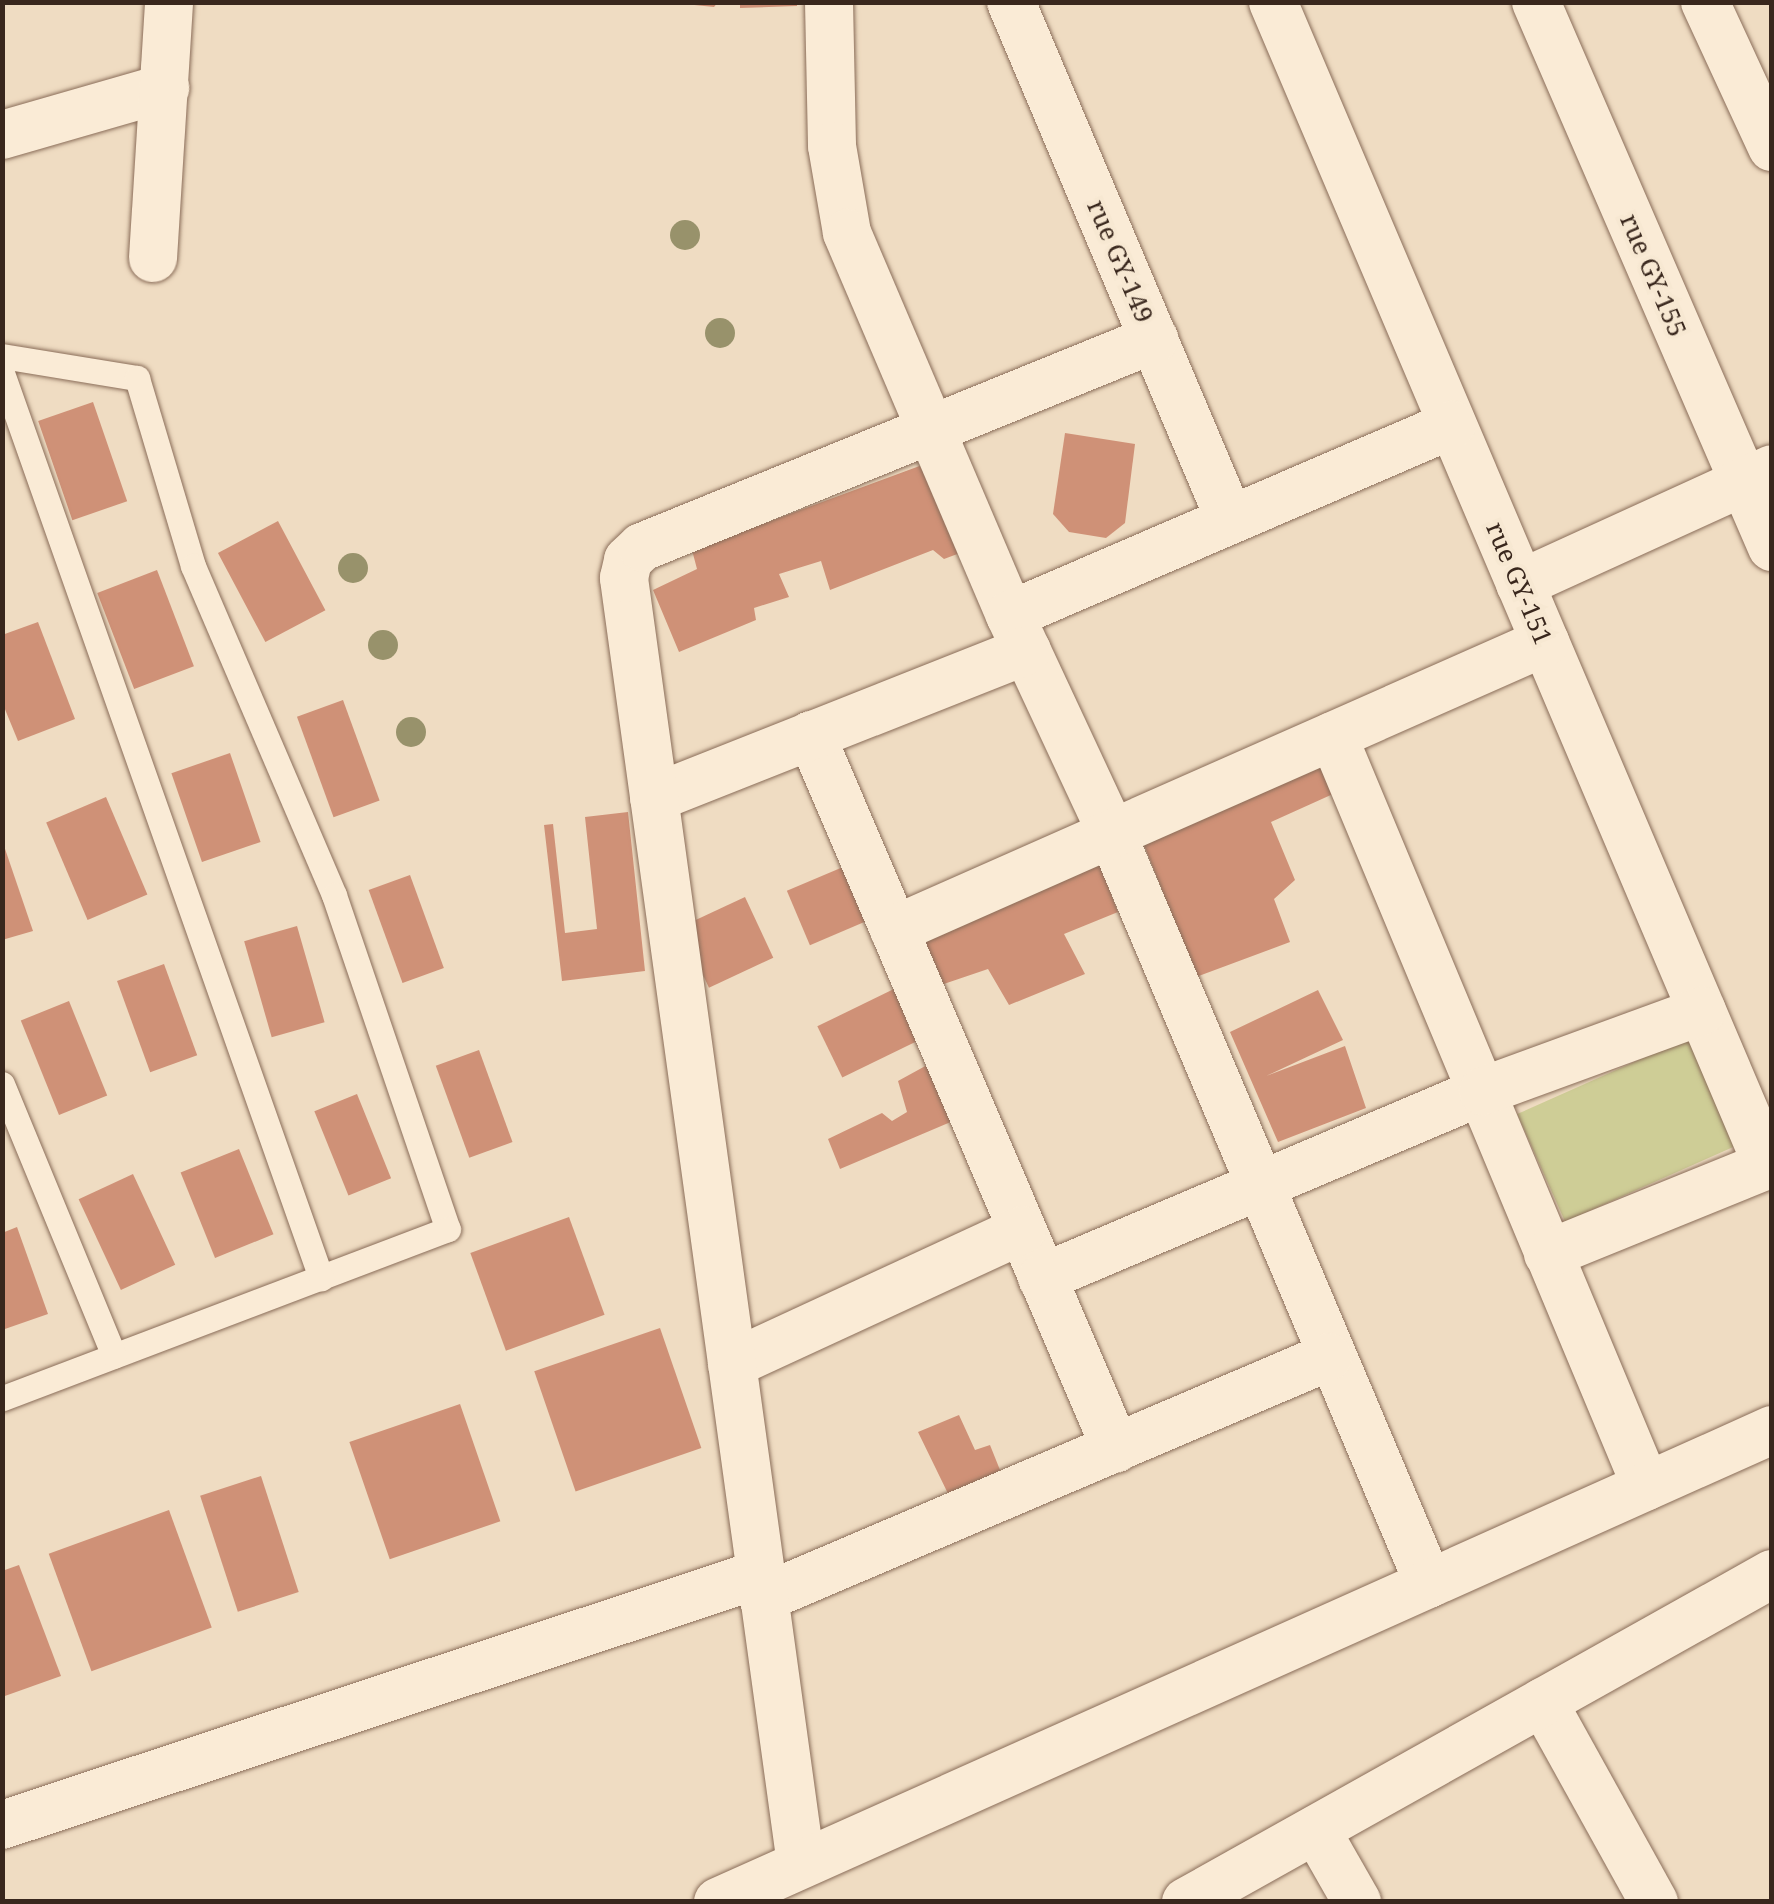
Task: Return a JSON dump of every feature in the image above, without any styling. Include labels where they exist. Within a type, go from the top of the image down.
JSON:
[{"type":"street","points":[[153,258],[170,2]]},
{"type":"street","points":[[828,2],[832,146],[848,233],[930,430],[1112,834],[1328,1357],[1429,1584]]},
{"type":"street","name":"rue GY-149","points":[[1011,2],[1230,520]]},
{"type":"street","name":"rue GY-151","points":[[1273,2],[1769,1163]]},
{"type":"street","name":"rue GY-155","points":[[1536,2],[1758,476],[1772,546]]},
{"type":"street","points":[[1706,2],[1772,148]]},
{"type":"street","points":[[2,134],[165,88]]},
{"type":"street","points":[[802,1864],[624,578],[628,560],[642,547],[1154,339]]},
{"type":"street","points":[[654,798],[811,735],[1019,632],[1230,520],[1452,425]]},
{"type":"street","points":[[1520,584],[1758,476]]},
{"type":"street","points":[[894,930],[1544,642]]},
{"type":"street","points":[[811,735],[1116,1448]]},
{"type":"street","points":[[1333,736],[1646,1486]]},
{"type":"street","points":[[1042,1278],[1261,1189],[1483,1091],[1702,1011]]},
{"type":"street","points":[[1548,1254],[1769,1163]]},
{"type":"street","points":[[732,1364],[1022,1230]]},
{"type":"street","points":[[2,1824],[762,1586],[1116,1448],[1328,1357]]},
{"type":"street","points":[[718,1902],[1772,1430]]},
{"type":"street","points":[[1186,1902],[1772,1574]]},
{"type":"street","points":[[1543,1702],[1654,1902]]},
{"type":"street","points":[[1316,1830],[1357,1902]]},
{"type":"lane","points":[[2,356],[137,378],[193,566],[334,895],[448,1229],[2,1398]]},
{"type":"lane","points":[[2,373],[321,1278]]},
{"type":"lane","points":[[2,1084],[114,1356]]},
{"type":"shaded area","points":[[1688,1038],[1736,1146],[1565,1222],[1517,1114]]},
{"type":"building","points":[[665,2],[718,2],[714,7]]},
{"type":"building","points":[[740,2],[797,2],[797,6],[740,8]]},
{"type":"building","points":[[93,402],[127,501],[72,520],[38,421]]},
{"type":"building","points":[[1065,433],[1135,444],[1125,523],[1106,538],[1069,532],[1053,514]]},
{"type":"building","points":[[925,464],[960,553],[944,559],[933,550],[830,590],[821,561],[779,574],[789,597],[754,608],[756,620],[679,652],[653,590],[697,569],[692,550]]},
{"type":"building","points":[[278,521],[325,610],[265,642],[218,553]]},
{"type":"building","points":[[157,570],[194,666],[134,689],[97,593]]},
{"type":"building","points":[[38,622],[75,719],[18,741],[2,702],[2,635]]},
{"type":"building","points":[[343,700],[380,801],[334,817],[297,717]]},
{"type":"building","points":[[230,753],[261,842],[202,862],[171,773]]},
{"type":"building","points":[[1319,761],[1333,794],[1271,822],[1295,880],[1274,899],[1290,942],[1196,977],[1141,837]]},
{"type":"building","points":[[106,797],[147,895],[88,920],[46,822]]},
{"type":"building","points":[[628,812],[645,971],[562,981],[544,825],[553,824],[565,933],[597,929],[585,817]]},
{"type":"building","points":[[2,840],[33,931],[2,940]]},
{"type":"building","points":[[1096,855],[1118,912],[1064,934],[1085,974],[1009,1005],[988,969],[932,988],[916,943]]},
{"type":"building","points":[[843,867],[866,921],[810,945],[787,891]]},
{"type":"building","points":[[410,875],[444,968],[403,983],[369,890]]},
{"type":"building","points":[[745,897],[773,958],[709,988],[681,927]]},
{"type":"building","points":[[297,926],[325,1022],[272,1037],[244,941]]},
{"type":"building","points":[[164,964],[197,1055],[150,1072],[117,981]]},
{"type":"building","points":[[900,986],[925,1037],[842,1078],[817,1026]]},
{"type":"building","points":[[1318,990],[1343,1040],[1266,1076],[1345,1046],[1366,1108],[1278,1142],[1230,1032]]},
{"type":"building","points":[[69,1001],[107,1096],[59,1115],[21,1020]]},
{"type":"building","points":[[479,1050],[513,1142],[469,1158],[436,1066]]},
{"type":"building","points":[[929,1064],[953,1121],[840,1169],[828,1139],[882,1113],[892,1121],[907,1112],[898,1081]]},
{"type":"building","points":[[357,1094],[391,1178],[348,1196],[314,1111]]},
{"type":"building","points":[[239,1149],[273,1234],[215,1258],[181,1173]]},
{"type":"building","points":[[133,1174],[175,1265],[121,1290],[79,1199]]},
{"type":"building","points":[[569,1217],[605,1315],[506,1351],[470,1253]]},
{"type":"building","points":[[17,1227],[48,1314],[2,1330],[2,1233]]},
{"type":"building","points":[[660,1328],[701,1448],[576,1491],[534,1371]]},
{"type":"building","points":[[460,1404],[500,1521],[390,1559],[349,1442]]},
{"type":"building","points":[[959,1415],[975,1450],[990,1445],[1006,1485],[956,1510],[918,1432]]},
{"type":"building","points":[[261,1476],[299,1592],[238,1612],[200,1496]]},
{"type":"building","points":[[169,1510],[212,1627],[91,1671],[49,1554]]},
{"type":"building","points":[[19,1565],[61,1676],[2,1697],[2,1571]]}]
